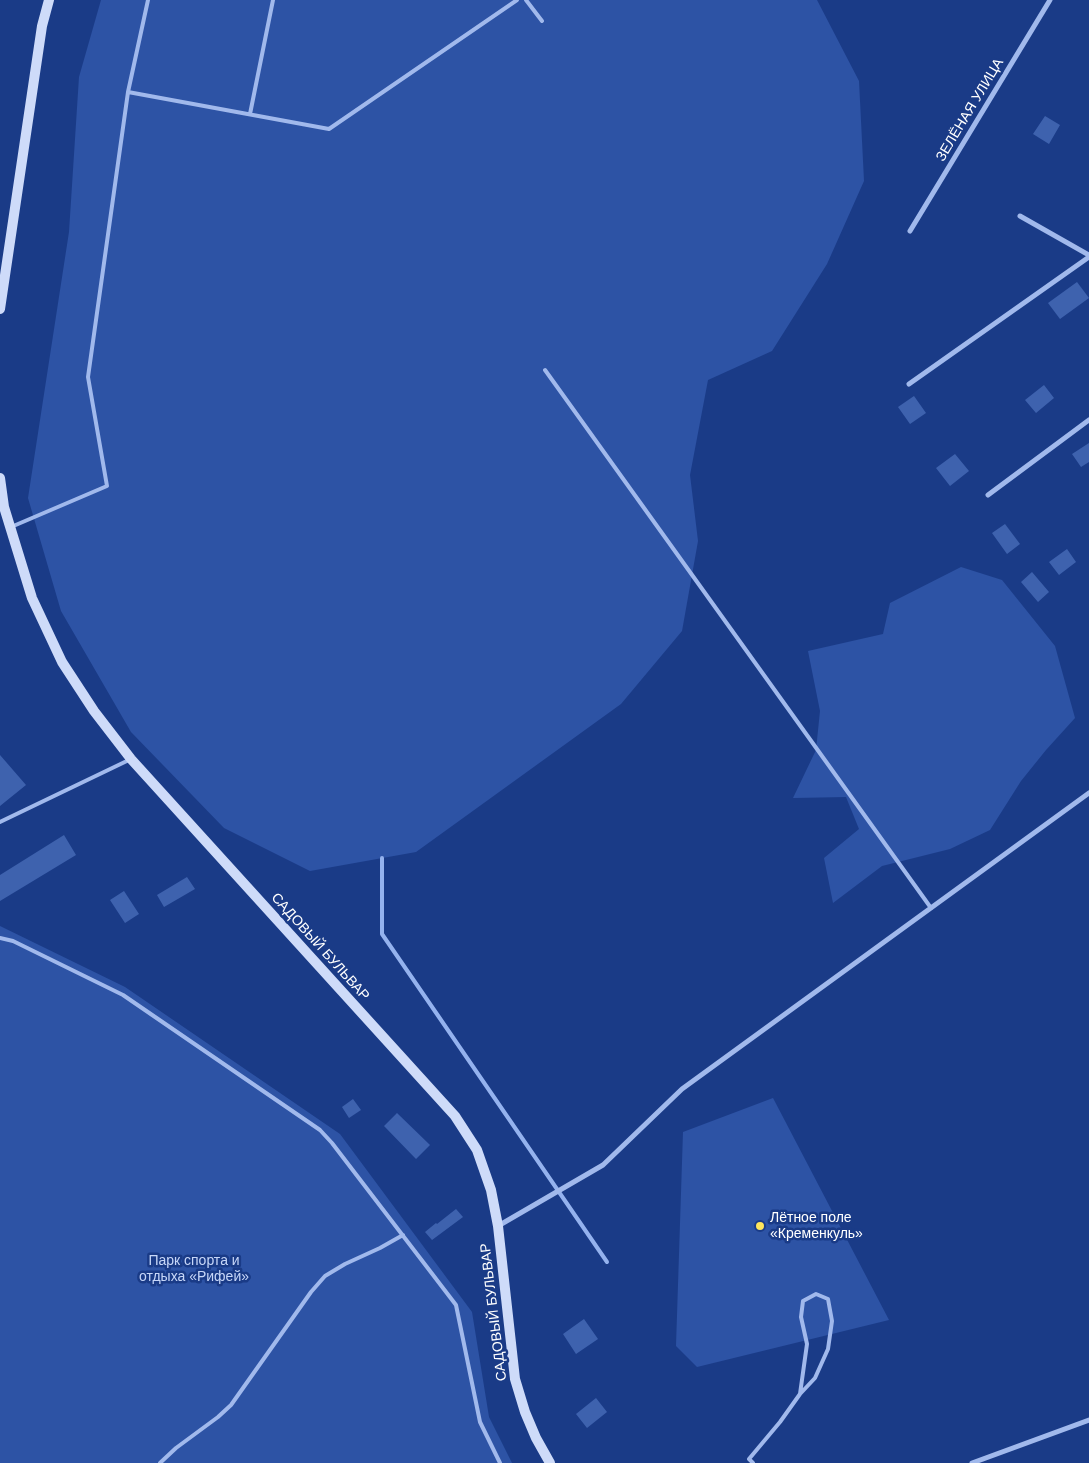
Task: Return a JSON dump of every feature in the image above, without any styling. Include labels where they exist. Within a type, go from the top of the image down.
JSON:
[{"type":"street","points":[[0,309],[42,26],[48,0]]},
{"type":"street","name":"ЗЕЛЁНАЯ УЛИЦА","points":[[910,231],[1050,0]]},
{"type":"street","points":[[910,384],[1089,256],[1020,216]]},
{"type":"street","points":[[988,495],[1089,420]]},
{"type":"street","name":"САДОВЫЙ БУЛЬВАР","points":[[0,478],[4,507],[32,598],[62,662],[94,711],[131,759],[455,1116],[477,1150],[491,1190],[498,1226],[515,1379],[525,1412],[536,1438],[550,1463]]},
{"type":"street","points":[[498,1226],[603,1165],[682,1089],[1089,793]]},
{"type":"street","points":[[972,1463],[1089,1420]]},
{"type":"lane","points":[[10,527],[107,486],[88,377],[128,92],[148,0]]},
{"type":"lane","points":[[250,114],[273,0]]},
{"type":"lane","points":[[128,92],[329,129],[517,0]]},
{"type":"lane","points":[[526,0],[542,21]]},
{"type":"lane","points":[[545,370],[931,908]]},
{"type":"lane","points":[[0,822],[131,759]]},
{"type":"lane","points":[[0,938],[13,941],[123,995],[320,1130],[332,1142],[456,1305],[480,1422],[500,1463]]},
{"type":"lane","points":[[160,1463],[231,1405],[325,1276],[403,1235]]},
{"type":"lane","points":[[753,1463],[749,1459],[780,1422],[800,1394],[815,1378],[828,1349],[832,1321],[828,1300],[816,1294],[803,1301],[801,1317],[806,1344],[800,1394]]},
{"type":"green space","points":[[101,0],[817,0],[859,81],[864,181],[827,264],[772,351],[708,380],[690,475],[698,541],[682,631],[621,704],[416,852],[310,871],[224,828],[131,732],[61,611],[28,498],[69,232],[79,77]]},
{"type":"green space","points":[[961,567],[1002,580],[1055,646],[1075,718],[1021,781],[990,830],[950,849],[882,866],[833,903],[824,858],[859,829],[846,797],[793,798],[816,750],[820,711],[808,651],[883,634],[890,603]]},
{"type":"green space","name":"Парк спорта и отдыха «Рифей»","points":[[0,926],[125,987],[340,1134],[472,1312],[489,1417],[512,1463],[0,1463]]},
{"type":"green space","name":"Лётное поле «Кременкуль»","points":[[773,1098],[889,1320],[697,1367],[676,1346],[683,1132]]},
{"type":"building","points":[[1045,116],[1060,125],[1049,144],[1033,134]]},
{"type":"building","points":[[1077,282],[1089,298],[1060,319],[1048,303]]},
{"type":"building","points":[[1044,385],[1054,398],[1036,413],[1025,400]]},
{"type":"building","points":[[914,396],[926,413],[910,424],[898,407]]},
{"type":"building","points":[[1089,443],[1089,462],[1081,467],[1072,454]]},
{"type":"building","points":[[955,454],[969,471],[950,486],[936,468]]},
{"type":"building","points":[[1005,524],[1020,544],[1007,554],[992,533]]},
{"type":"building","points":[[1067,549],[1076,562],[1059,575],[1049,562]]},
{"type":"building","points":[[1032,572],[1049,592],[1038,602],[1021,582]]},
{"type":"building","points":[[0,755],[26,785],[0,806]]},
{"type":"building","points":[[64,835],[76,855],[0,901],[0,875]]},
{"type":"building","points":[[187,877],[195,889],[164,907],[157,895]]},
{"type":"building","points":[[124,891],[139,914],[125,923],[110,900]]},
{"type":"building","points":[[353,1099],[361,1110],[349,1118],[342,1107]]},
{"type":"building","points":[[397,1113],[430,1145],[416,1159],[384,1126]]},
{"type":"building","points":[[456,1209],[463,1217],[432,1240],[425,1232]]},
{"type":"building","points":[[584,1319],[598,1339],[576,1354],[563,1334]]},
{"type":"building","points":[[596,1398],[607,1412],[587,1428],[576,1414]]},
{"type":"waterway","points":[[382,858],[382,934],[607,1262]]},
{"type":"place","name":"Лётное поле «Кременкуль»","points":[[760,1226]]}]
